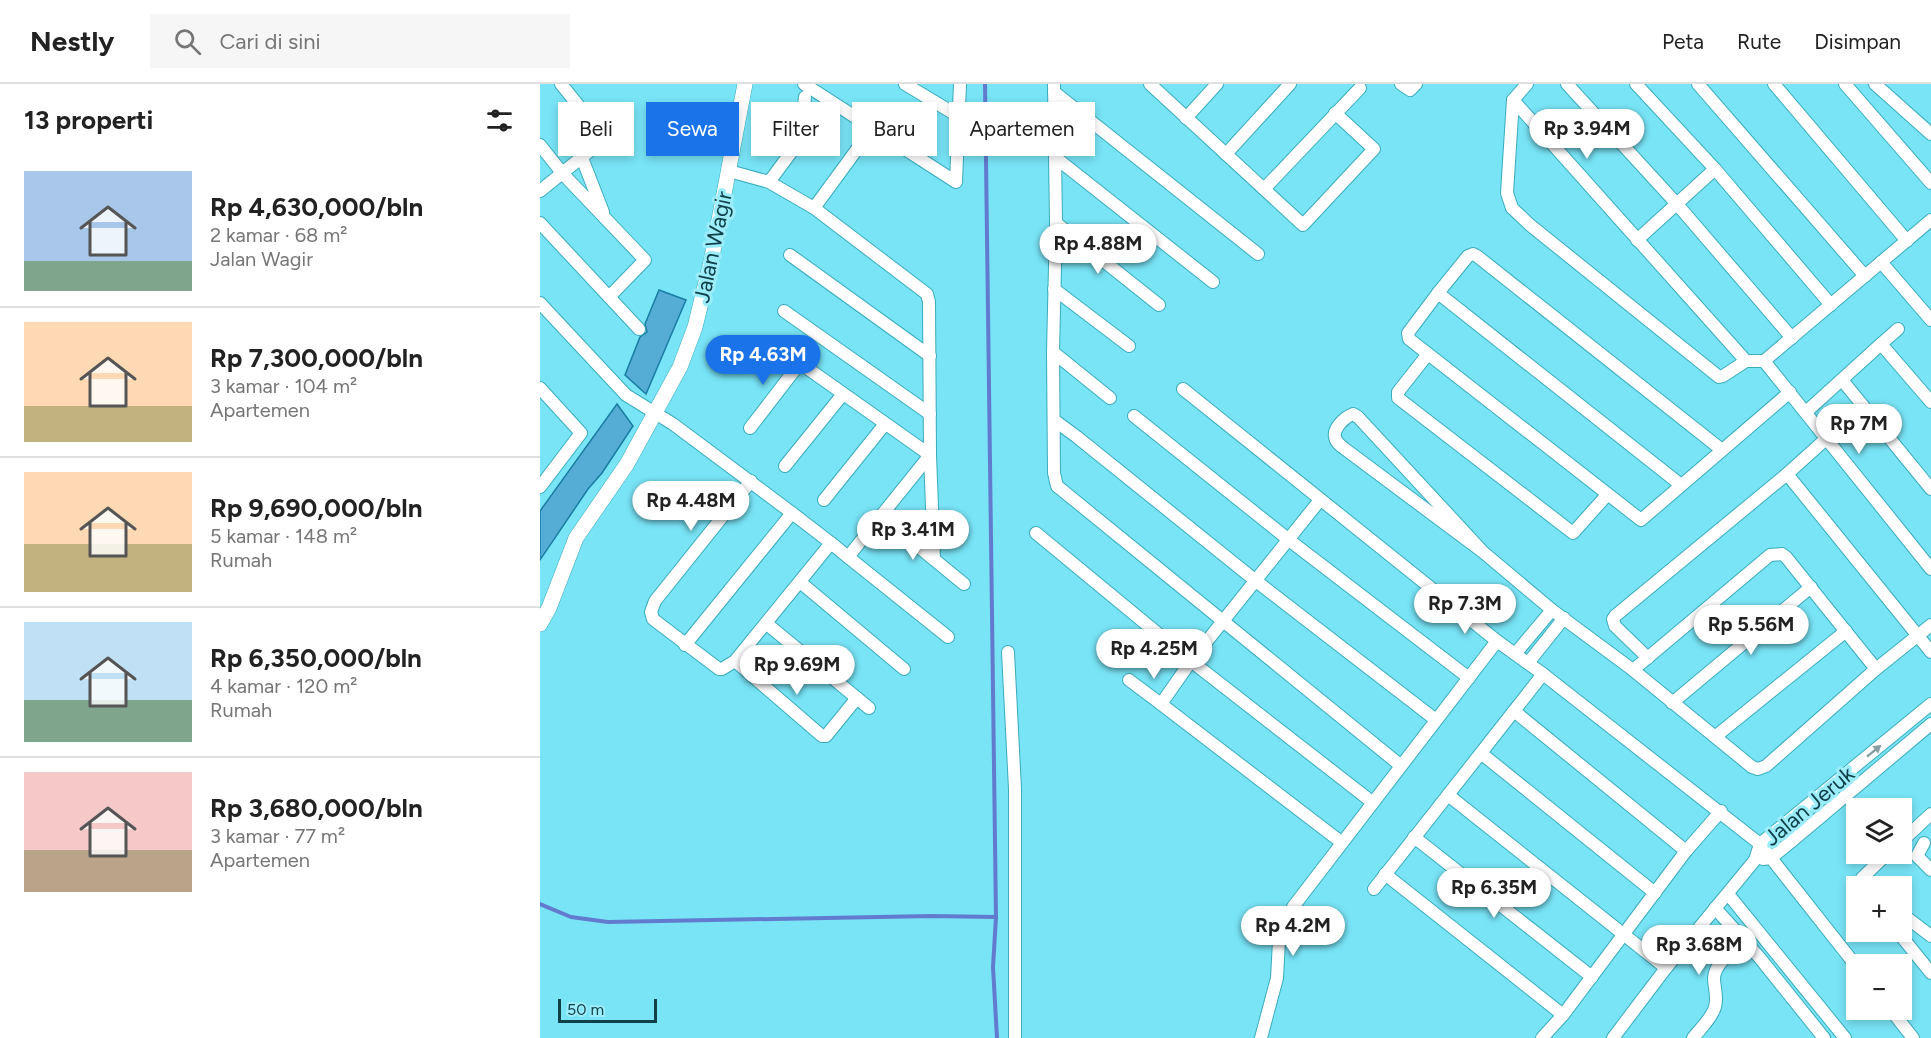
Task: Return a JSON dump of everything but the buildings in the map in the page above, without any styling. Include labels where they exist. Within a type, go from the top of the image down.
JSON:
[{"type":"street","points":[[540,191],[600,144],[603,136],[561,84]]},
{"type":"street","name":"Jalan Wagir","points":[[540,624],[549,608],[576,538],[627,464],[680,368],[695,327],[711,262],[745,84]]},
{"type":"street","points":[[905,84],[949,111]]},
{"type":"street","points":[[959,102],[960,84]]},
{"type":"street","points":[[1150,84],[1303,225],[1374,148],[1335,113]]},
{"type":"street","points":[[1186,118],[1217,84]]},
{"type":"street","points":[[1226,154],[1290,84]]},
{"type":"street","points":[[1401,84],[1410,90],[1416,84]]},
{"type":"street","points":[[1527,84],[1514,100],[1507,193],[1509,202],[1516,213],[1715,375],[1724,376],[1746,361],[1764,361],[1881,262],[1928,228]]},
{"type":"street","points":[[1567,84],[1676,203],[1792,338]]},
{"type":"street","points":[[1636,84],[1715,169],[1831,305]]},
{"type":"street","points":[[1698,84],[1865,276]]},
{"type":"street","points":[[1774,84],[1907,241]]},
{"type":"street","points":[[1845,84],[1931,183]]},
{"type":"street","points":[[1875,84],[1931,134]]},
{"type":"street","points":[[1054,88],[1056,223],[1053,352],[1054,473],[1057,486],[1400,765]]},
{"type":"street","points":[[1054,88],[1258,254]]},
{"type":"street","points":[[1264,189],[1360,88]]},
{"type":"street","points":[[804,90],[956,182],[957,156]]},
{"type":"street","points":[[1514,100],[1746,361]]},
{"type":"street","points":[[540,145],[563,174],[645,260],[609,297]]},
{"type":"street","points":[[814,208],[852,155]]},
{"type":"street","points":[[769,182],[789,156]]},
{"type":"street","points":[[582,158],[606,219]]},
{"type":"street","points":[[1056,158],[1213,282]]},
{"type":"street","points":[[1637,240],[1715,169]]},
{"type":"street","points":[[729,171],[769,182],[814,208],[927,294],[934,559]]},
{"type":"street","points":[[540,223],[639,329]]},
{"type":"street","points":[[1056,223],[1159,305]]},
{"type":"street","points":[[1722,450],[1473,254],[1468,256],[1408,333],[1409,339],[1606,495],[1641,520],[1790,392]]},
{"type":"street","points":[[790,255],[930,356]]},
{"type":"street","points":[[1881,262],[1931,320]]},
{"type":"street","points":[[1054,290],[1129,346]]},
{"type":"street","points":[[1438,293],[1681,485]]},
{"type":"street","points":[[540,303],[626,395],[673,424],[751,481],[948,637]]},
{"type":"street","points":[[784,311],[930,414]]},
{"type":"street","points":[[1806,412],[1898,329]]},
{"type":"street","points":[[1881,344],[1931,402]]},
{"type":"street","points":[[783,351],[930,455]]},
{"type":"street","points":[[1053,352],[1110,398]]},
{"type":"street","points":[[1428,354],[1398,392],[1398,398],[1571,532],[1575,532],[1606,495]]},
{"type":"street","points":[[1764,361],[1931,568]]},
{"type":"street","points":[[750,428],[800,363]]},
{"type":"street","points":[[1842,380],[1931,489]]},
{"type":"street","points":[[540,388],[581,433],[540,487]]},
{"type":"street","points":[[1183,388],[1497,641],[1544,674],[1760,844],[1847,954]]},
{"type":"street","points":[[785,466],[843,394]]},
{"type":"street","points":[[1483,552],[1358,417],[1353,414],[1335,430],[1336,441],[1483,552],[1552,610],[1633,670],[1752,767],[1758,769],[1767,766],[1876,669],[1931,625]]},
{"type":"street","points":[[1134,416],[1289,540],[1469,678]]},
{"type":"street","points":[[1054,420],[1077,436],[1256,581],[1436,720]]},
{"type":"street","points":[[824,500],[885,423]]},
{"type":"street","points":[[1648,658],[1615,626],[1613,619],[1615,616],[1787,474],[1827,438]]},
{"type":"street","points":[[848,557],[930,455]]},
{"type":"street","points":[[540,464],[549,475]]},
{"type":"street","points":[[1787,474],[1931,652]]},
{"type":"street","points":[[751,481],[652,608],[653,619],[685,645],[719,669],[735,661],[831,543]]},
{"type":"street","points":[[1161,704],[1191,661],[1320,500]]},
{"type":"street","points":[[685,645],[792,513]]},
{"type":"street","points":[[881,516],[964,584]]},
{"type":"street","points":[[1036,534],[1191,661],[1372,802]]},
{"type":"street","points":[[1633,670],[1770,555],[1782,554],[1811,586],[1876,669]]},
{"type":"street","points":[[800,582],[904,669]]},
{"type":"street","points":[[1672,703],[1811,586]]},
{"type":"street","points":[[1515,654],[1552,610]]},
{"type":"street","points":[[1528,663],[1564,618]]},
{"type":"street","points":[[766,624],[869,708]]},
{"type":"street","points":[[1716,736],[1846,630]]},
{"type":"street","points":[[1261,1038],[1276,978],[1279,940],[1286,920],[1372,802],[1497,641]]},
{"type":"street","points":[[1008,652],[1015,789],[1015,1038]]},
{"type":"street","points":[[735,661],[822,736],[826,736],[832,730],[857,698]]},
{"type":"street","points":[[1374,889],[1544,674]]},
{"type":"street","points":[[1130,680],[1341,843]]},
{"type":"street","name":"Jalan Jeruk","points":[[1931,704],[1760,844],[1755,860],[1771,858],[1931,724]]},
{"type":"street","points":[[1514,711],[1686,851]]},
{"type":"street","points":[[1482,754],[1655,893]]},
{"type":"street","points":[[1448,795],[1666,969]]},
{"type":"street","points":[[1542,1038],[1563,1016],[1686,851],[1720,812]]},
{"type":"street","points":[[1912,832],[1931,814]]},
{"type":"street","points":[[1414,837],[1592,977]]},
{"type":"street","points":[[1912,839],[1928,845],[1917,856],[1931,870]]},
{"type":"street","points":[[1613,1038],[1755,860]]},
{"type":"street","points":[[1864,876],[1877,864]]},
{"type":"street","points":[[1386,874],[1563,1016]]},
{"type":"street","points":[[1728,894],[1845,1038]]},
{"type":"street","points":[[1715,908],[1824,1038]]},
{"type":"street","points":[[1912,922],[1931,936]]},
{"type":"street","points":[[1693,1038],[1716,1006],[1714,979],[1716,970],[1745,942]]},
{"type":"street","points":[[1906,942],[1931,973]]},
{"type":"street","points":[[1899,1020],[1913,1038]]},
{"type":"waterway","points":[[985,84],[996,917],[993,967],[997,1038]]},
{"type":"waterway","points":[[540,904],[571,917],[608,922],[931,916],[996,917]]}]
